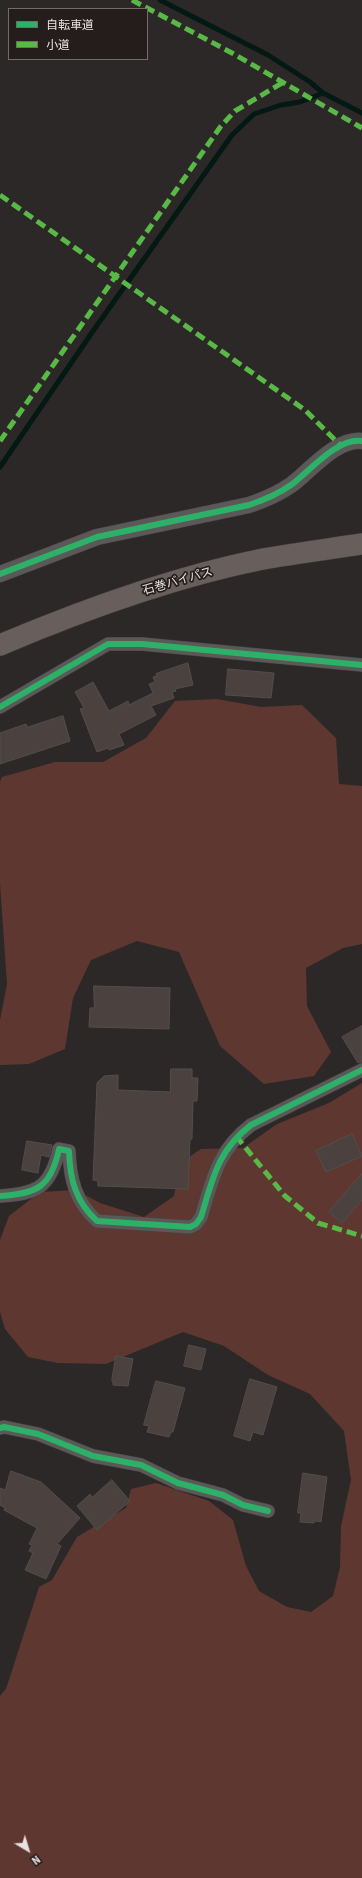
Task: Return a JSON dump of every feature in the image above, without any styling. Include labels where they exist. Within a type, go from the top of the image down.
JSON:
[{"type":"highway","name":"石巻バイパス","points":[[0,644],[54,622],[120,599],[198,576],[262,559],[362,544]]},
{"type":"street","points":[[0,574],[97,537],[249,505],[271,497],[290,485],[340,445],[362,441]]},
{"type":"street","points":[[0,707],[108,644],[142,644],[362,665]]},
{"type":"street","points":[[0,1196],[18,1195],[35,1190],[44,1183],[51,1176],[59,1149],[70,1151],[70,1174],[74,1186],[81,1203],[97,1221],[190,1227],[196,1224],[201,1217],[222,1155],[236,1136],[256,1122],[362,1070]]},
{"type":"street","points":[[0,1428],[4,1427],[38,1434],[92,1456],[141,1465],[178,1483],[223,1495],[242,1505],[268,1511]]},
{"type":"shaded area","points":[[217,699],[261,707],[302,705],[336,738],[339,784],[362,786],[362,944],[343,948],[306,968],[307,1006],[331,1052],[314,1076],[264,1084],[220,1046],[179,952],[137,941],[91,960],[73,998],[65,1049],[29,1064],[0,1065],[0,1020],[7,984],[0,883],[0,782],[2,777],[55,762],[103,762],[146,738],[175,701]]},
{"type":"shaded area","points":[[362,1083],[362,1878],[0,1878],[0,1696],[6,1689],[39,1587],[52,1580],[77,1537],[126,1508],[131,1489],[156,1483],[209,1501],[233,1520],[246,1566],[259,1591],[287,1607],[311,1612],[333,1596],[340,1567],[341,1526],[351,1480],[344,1431],[310,1394],[268,1375],[224,1346],[183,1332],[106,1364],[58,1363],[28,1357],[5,1329],[0,1312],[0,1240],[9,1216],[40,1192],[76,1190],[100,1203],[144,1217],[174,1196],[180,1163],[201,1149],[243,1148],[277,1124],[329,1103]]},
{"type":"building","points":[[188,663],[193,685],[175,689],[176,691],[172,692],[174,698],[151,706],[156,715],[119,734],[124,745],[97,752],[80,709],[84,708],[75,692],[93,682],[109,711],[128,701],[129,705],[153,693],[149,684],[155,682],[153,677],[157,676],[156,674]]},
{"type":"building","points":[[228,669],[274,673],[271,698],[226,695]]},
{"type":"building","points":[[63,716],[70,741],[0,764],[0,733],[26,724],[27,727]]},
{"type":"building","points":[[94,986],[170,988],[169,1029],[89,1027],[90,1008],[94,1008]]},
{"type":"building","points":[[362,1026],[362,1062],[358,1063],[342,1037]]},
{"type":"building","points":[[171,1069],[192,1069],[192,1078],[198,1078],[197,1101],[193,1101],[188,1189],[98,1186],[98,1181],[93,1180],[97,1083],[104,1076],[118,1075],[118,1090],[170,1092]]},
{"type":"building","points":[[352,1134],[362,1156],[326,1172],[316,1151]]},
{"type":"building","points":[[27,1141],[52,1145],[49,1157],[41,1155],[38,1173],[22,1170]]},
{"type":"building","points":[[362,1174],[362,1200],[342,1223],[329,1212]]},
{"type":"building","points":[[189,1345],[206,1349],[201,1370],[184,1366]]},
{"type":"building","points":[[116,1356],[133,1359],[128,1386],[113,1385],[112,1381]]},
{"type":"building","points":[[250,1379],[277,1387],[263,1435],[253,1432],[250,1441],[234,1436]]},
{"type":"building","points":[[156,1381],[185,1388],[173,1432],[171,1432],[169,1437],[147,1432],[149,1426],[144,1425]]},
{"type":"building","points":[[11,1471],[41,1482],[80,1518],[57,1544],[61,1546],[46,1579],[25,1570],[33,1553],[29,1551],[32,1545],[29,1544],[37,1528],[4,1510],[5,1508],[0,1505],[0,1488],[5,1490]]},
{"type":"building","points":[[303,1473],[327,1477],[321,1522],[300,1522],[301,1513],[298,1513]]},
{"type":"building","points":[[112,1480],[130,1501],[97,1530],[77,1506],[90,1494],[92,1497]]},
{"type":"waterway","points":[[160,0],[268,55],[310,82],[323,93],[362,113]]},
{"type":"waterway","points":[[0,467],[93,331],[232,135],[254,114],[281,105],[300,102],[323,93]]},
{"type":"marked path","points":[[132,0],[147,8]]},
{"type":"marked path","points":[[148,8],[232,53],[362,128]]},
{"type":"marked path","points":[[0,441],[221,126],[235,111],[282,83]]},
{"type":"marked path","points":[[0,195],[305,410],[340,445]]},
{"type":"marked path","points":[[236,1136],[285,1196],[318,1223],[362,1236]]},
{"type":"cycle path","points":[[0,574],[97,537],[255,503],[276,494],[291,485],[333,450],[352,441],[362,441]]},
{"type":"cycle path","points":[[0,707],[108,644],[142,644],[362,665]]},
{"type":"cycle path","points":[[0,1196],[24,1193],[40,1186],[47,1180],[52,1172],[59,1149],[69,1151],[72,1180],[75,1189],[83,1206],[97,1221],[190,1227],[196,1224],[201,1217],[213,1178],[223,1156],[240,1135],[251,1125],[362,1070]]},
{"type":"cycle path","points":[[0,1428],[4,1427],[38,1434],[93,1456],[141,1465],[178,1483],[223,1495],[243,1505],[268,1511]]}]
